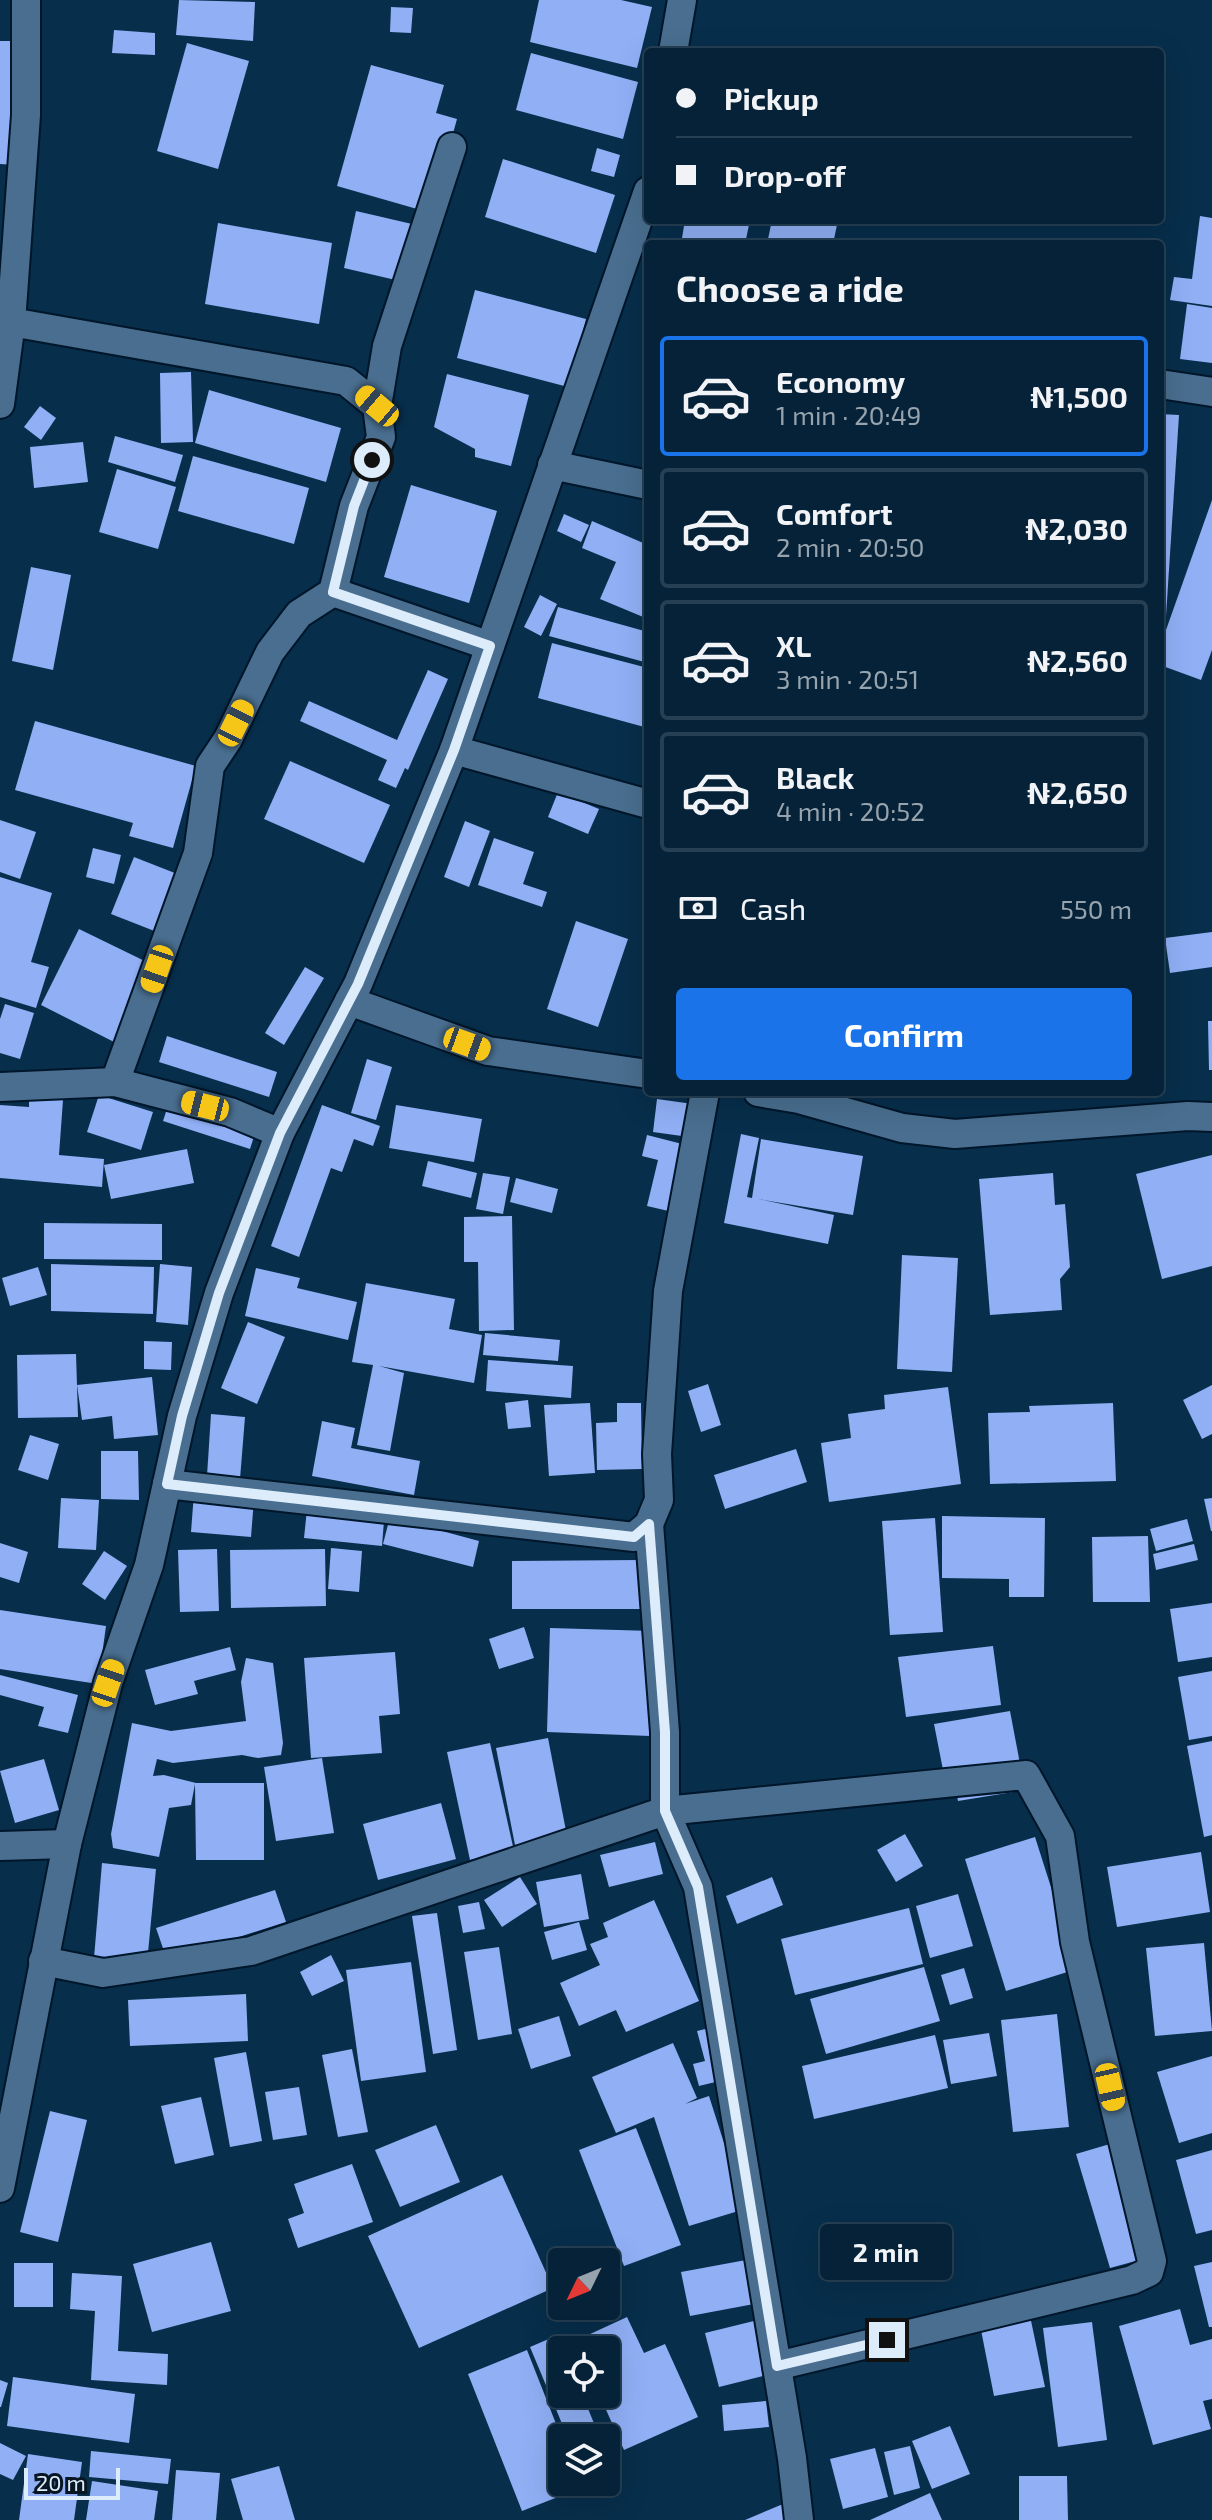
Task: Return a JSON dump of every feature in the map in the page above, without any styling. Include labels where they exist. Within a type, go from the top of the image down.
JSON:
[{"type":"street","points":[[0,404],[26,115],[26,0]]},
{"type":"street","points":[[674,48],[682,0]]},
{"type":"street","points":[[115,1082],[198,853],[210,766],[228,739],[270,652],[299,614],[333,592],[354,506],[381,437],[377,406],[387,346],[452,147]]},
{"type":"street","points":[[0,2188],[67,1844],[108,1683],[149,1565],[182,1416],[219,1293],[280,1133],[349,1001],[454,750],[644,202]]},
{"type":"street","points":[[6,322],[346,381],[377,406]]},
{"type":"street","points":[[1164,385],[1212,392]]},
{"type":"street","points":[[552,465],[644,484]]},
{"type":"street","points":[[333,592],[490,646]]},
{"type":"street","points":[[454,750],[644,803]]},
{"type":"street","points":[[349,1001],[488,1051],[644,1073]]},
{"type":"street","points":[[0,1087],[115,1082],[230,1112],[280,1133]]},
{"type":"street","points":[[167,1484],[634,1537],[649,1524],[659,1500],[657,1454],[668,1291],[704,1096]]},
{"type":"street","points":[[781,1096],[902,1128],[955,1134],[1188,1116],[1212,1117]]},
{"type":"street","points":[[649,1524],[665,1732],[665,1811],[698,1887],[777,2366],[799,2520]]},
{"type":"street","points":[[43,1961],[103,1973],[251,1951],[665,1811],[1026,1775],[1060,1836],[1075,1942],[1152,2261],[1149,2272],[1132,2280],[777,2366]]},
{"type":"street","points":[[0,1846],[67,1844]]},
{"type":"building","points":[[179,0],[255,2],[253,41],[176,35]]},
{"type":"building","points":[[539,0],[621,0],[652,7],[637,68],[530,42]]},
{"type":"building","points":[[391,7],[413,8],[411,33],[390,32]]},
{"type":"building","points":[[114,30],[155,33],[155,55],[112,53]]},
{"type":"building","points":[[0,41],[18,41],[15,165],[0,164]]},
{"type":"building","points":[[187,43],[249,61],[218,169],[157,151]]},
{"type":"building","points":[[531,53],[638,82],[623,139],[516,110]]},
{"type":"building","points":[[371,65],[444,85],[436,113],[457,119],[431,213],[337,186]]},
{"type":"building","points":[[597,148],[620,155],[614,177],[591,171]]},
{"type":"building","points":[[503,159],[615,195],[596,253],[485,217]]},
{"type":"building","points":[[356,211],[412,224],[400,281],[344,268]]},
{"type":"building","points":[[1200,216],[1212,218],[1212,306],[1170,300],[1174,277],[1192,279]]},
{"type":"building","points":[[218,223],[332,243],[319,324],[205,304]]},
{"type":"building","points":[[684,224],[749,224],[746,240],[682,240]]},
{"type":"building","points":[[771,224],[837,224],[834,240],[768,240]]},
{"type":"building","points":[[475,290],[586,319],[568,387],[457,358]]},
{"type":"building","points":[[1187,304],[1212,308],[1212,363],[1180,359]]},
{"type":"building","points":[[191,372],[193,442],[161,443],[160,373]]},
{"type":"building","points":[[447,374],[529,395],[511,466],[475,457],[475,449],[434,427]]},
{"type":"building","points":[[209,390],[341,428],[326,482],[195,443]]},
{"type":"building","points":[[40,406],[56,418],[41,440],[24,427]]},
{"type":"building","points":[[1164,414],[1179,415],[1164,616]]},
{"type":"building","points":[[115,436],[183,455],[175,482],[108,462]]},
{"type":"building","points":[[83,442],[88,482],[34,488],[30,447]]},
{"type":"building","points":[[193,456],[309,488],[294,544],[178,511]]},
{"type":"building","points":[[117,469],[176,487],[158,549],[99,532]]},
{"type":"building","points":[[411,485],[497,511],[469,603],[384,577]]},
{"type":"building","points":[[1212,500],[1212,650],[1201,680],[1164,666],[1164,636]]},
{"type":"building","points":[[564,514],[589,525],[581,542],[557,531]]},
{"type":"building","points":[[592,521],[644,543],[644,617],[600,599],[616,562],[582,548]]},
{"type":"building","points":[[31,567],[71,575],[53,670],[12,661]]},
{"type":"building","points":[[540,595],[557,604],[541,636],[524,627]]},
{"type":"building","points":[[558,607],[644,631],[644,662],[549,636]]},
{"type":"building","points":[[552,643],[644,667],[644,727],[538,698]]},
{"type":"building","points":[[428,670],[448,679],[408,770],[405,768],[396,788],[378,780],[387,760],[300,721],[309,701],[397,740]]},
{"type":"building","points":[[35,721],[196,766],[173,848],[129,836],[133,823],[15,790]]},
{"type":"building","points":[[290,761],[390,805],[364,863],[264,819]]},
{"type":"building","points":[[558,792],[599,809],[588,834],[548,817]]},
{"type":"building","points":[[0,820],[36,832],[20,879],[0,872]]},
{"type":"building","points":[[465,821],[490,831],[469,887],[444,877]]},
{"type":"building","points":[[494,838],[534,852],[523,884],[547,892],[542,907],[478,885]]},
{"type":"building","points":[[93,848],[121,855],[114,884],[86,877]]},
{"type":"building","points":[[134,857],[185,877],[162,934],[111,914]]},
{"type":"building","points":[[0,877],[52,893],[31,962],[49,967],[36,1008],[0,997]]},
{"type":"building","points":[[576,921],[628,939],[598,1027],[547,1009]]},
{"type":"building","points":[[79,929],[157,967],[118,1044],[41,1005]]},
{"type":"building","points":[[1212,932],[1212,967],[1170,973],[1165,938]]},
{"type":"building","points":[[305,967],[324,978],[284,1045],[265,1033]]},
{"type":"building","points":[[5,1004],[34,1013],[20,1059],[0,1053],[0,1019]]},
{"type":"building","points":[[1208,1021],[1212,1021],[1212,1070],[1209,1070]]},
{"type":"building","points":[[167,1036],[277,1072],[269,1097],[159,1062]]},
{"type":"building","points":[[367,1059],[392,1067],[376,1120],[351,1113]]},
{"type":"building","points":[[172,1093],[259,1121],[250,1149],[163,1121]]},
{"type":"building","points":[[99,1095],[153,1112],[141,1150],[87,1132]]},
{"type":"building","points":[[29,1098],[63,1100],[59,1155],[104,1159],[102,1187],[0,1178],[0,1105],[29,1107]]},
{"type":"building","points":[[657,1099],[693,1104],[689,1137],[653,1132]]},
{"type":"building","points":[[322,1105],[380,1126],[373,1146],[354,1139],[342,1172],[331,1168],[299,1257],[271,1246]]},
{"type":"building","points":[[396,1105],[482,1119],[474,1162],[389,1148]]},
{"type":"building","points":[[741,1134],[759,1138],[747,1197],[752,1198],[761,1139],[863,1156],[853,1215],[758,1199],[834,1215],[828,1244],[724,1223]]},
{"type":"building","points":[[647,1135],[694,1147],[677,1213],[647,1206],[658,1160],[642,1156]]},
{"type":"building","points":[[187,1149],[194,1183],[111,1199],[104,1165]]},
{"type":"building","points":[[1212,1155],[1212,1266],[1162,1279],[1136,1174]]},
{"type":"building","points":[[428,1161],[477,1173],[471,1198],[422,1186]]},
{"type":"building","points":[[483,1173],[510,1177],[503,1214],[476,1209]]},
{"type":"building","points":[[1053,1173],[1055,1205],[1065,1204],[1070,1267],[1060,1279],[1062,1310],[990,1315],[979,1179]]},
{"type":"building","points":[[516,1178],[558,1189],[552,1213],[510,1202]]},
{"type":"building","points":[[512,1216],[514,1330],[479,1331],[478,1262],[464,1262],[464,1217]]},
{"type":"building","points":[[44,1223],[162,1224],[162,1260],[44,1259]]},
{"type":"building","points":[[902,1255],[958,1258],[952,1372],[897,1369]]},
{"type":"building","points":[[51,1264],[154,1267],[153,1314],[51,1311]]},
{"type":"building","points":[[160,1264],[192,1267],[188,1325],[156,1322]]},
{"type":"building","points":[[38,1267],[47,1295],[10,1306],[2,1278]]},
{"type":"building","points":[[256,1268],[300,1278],[297,1288],[357,1302],[348,1340],[245,1316]]},
{"type":"building","points":[[366,1283],[455,1299],[449,1329],[482,1335],[474,1383],[379,1366],[404,1373],[390,1451],[357,1445],[373,1365],[352,1362]]},
{"type":"building","points":[[248,1322],[285,1337],[257,1404],[221,1388]]},
{"type":"building","points":[[485,1333],[560,1340],[558,1361],[483,1355]]},
{"type":"building","points":[[144,1341],[172,1342],[171,1370],[144,1369]]},
{"type":"building","points":[[76,1354],[78,1417],[18,1418],[17,1355]]},
{"type":"building","points":[[488,1360],[573,1366],[571,1398],[486,1391]]},
{"type":"building","points":[[152,1377],[158,1435],[114,1439],[112,1416],[82,1420],[77,1385]]},
{"type":"building","points":[[708,1384],[721,1425],[701,1432],[688,1391]]},
{"type":"building","points":[[1212,1385],[1212,1434],[1202,1439],[1183,1400]]},
{"type":"building","points":[[948,1387],[961,1484],[829,1502],[821,1443],[851,1438],[848,1414],[885,1409],[884,1395]]},
{"type":"building","points":[[528,1400],[531,1427],[508,1429],[505,1403]]},
{"type":"building","points":[[590,1403],[595,1473],[549,1476],[544,1405]]},
{"type":"building","points":[[617,1403],[641,1403],[642,1469],[597,1470],[596,1423],[617,1422]]},
{"type":"building","points":[[1113,1403],[1116,1481],[990,1484],[988,1413],[1030,1412],[1029,1406]]},
{"type":"building","points":[[211,1414],[245,1417],[240,1479],[207,1476]]},
{"type":"building","points":[[322,1421],[355,1428],[351,1448],[420,1461],[414,1495],[312,1476]]},
{"type":"building","points":[[30,1435],[59,1444],[48,1480],[18,1470]]},
{"type":"building","points":[[796,1449],[807,1482],[725,1509],[714,1475]]},
{"type":"building","points":[[101,1451],[138,1451],[139,1500],[101,1499]]},
{"type":"building","points":[[194,1493],[254,1499],[251,1537],[191,1532]]},
{"type":"building","points":[[61,1498],[99,1500],[96,1550],[58,1548]]},
{"type":"building","points":[[1212,1498],[1212,1531],[1211,1531],[1204,1499]]},
{"type":"building","points":[[308,1500],[385,1508],[382,1546],[304,1538]]},
{"type":"building","points":[[942,1516],[1045,1518],[1044,1597],[1009,1597],[1009,1579],[942,1578]]},
{"type":"building","points":[[390,1517],[479,1541],[473,1567],[383,1544]]},
{"type":"building","points":[[935,1518],[943,1632],[890,1635],[882,1521]]},
{"type":"building","points":[[1187,1519],[1193,1541],[1156,1551],[1150,1529]]},
{"type":"building","points":[[1148,1536],[1150,1602],[1093,1602],[1092,1537]]},
{"type":"building","points":[[0,1543],[28,1552],[19,1583],[0,1577]]},
{"type":"building","points":[[1194,1544],[1198,1560],[1156,1570],[1153,1554]]},
{"type":"building","points":[[331,1548],[362,1551],[359,1592],[328,1589]]},
{"type":"building","points":[[217,1549],[219,1611],[180,1612],[178,1550]]},
{"type":"building","points":[[325,1549],[326,1606],[231,1608],[230,1550]]},
{"type":"building","points":[[104,1551],[127,1566],[105,1600],[82,1584]]},
{"type":"building","points":[[641,1560],[642,1609],[512,1609],[512,1561]]},
{"type":"building","points":[[1212,1603],[1212,1657],[1178,1662],[1170,1609]]},
{"type":"building","points":[[0,1610],[106,1626],[98,1684],[0,1669]]},
{"type":"building","points":[[524,1627],[534,1658],[499,1669],[489,1639]]},
{"type":"building","points":[[550,1628],[652,1631],[650,1736],[547,1732]]},
{"type":"building","points":[[993,1646],[1001,1705],[906,1717],[898,1657]]},
{"type":"building","points":[[230,1647],[236,1670],[194,1681],[198,1694],[155,1705],[145,1670]]},
{"type":"building","points":[[395,1652],[400,1714],[379,1716],[382,1753],[311,1758],[304,1658]]},
{"type":"building","points":[[246,1658],[273,1663],[283,1743],[281,1755],[258,1758],[242,1755],[173,1763],[157,1759],[153,1776],[164,1775],[196,1783],[264,1783],[264,1860],[196,1860],[195,1784],[191,1805],[169,1808],[159,1857],[113,1848],[111,1834],[132,1723],[171,1731],[246,1721],[241,1682]]},
{"type":"building","points":[[1212,1671],[1212,1736],[1189,1740],[1178,1677]]},
{"type":"building","points":[[0,1675],[78,1695],[68,1733],[38,1726],[44,1707],[0,1695]]},
{"type":"building","points":[[1010,1711],[1025,1790],[958,1801],[953,1774],[944,1775],[934,1724]]},
{"type":"building","points":[[548,1738],[567,1836],[515,1845],[496,1748]]},
{"type":"building","points":[[1212,1741],[1212,1835],[1204,1837],[1187,1746]]},
{"type":"building","points":[[490,1743],[514,1851],[470,1860],[447,1752]]},
{"type":"building","points":[[322,1758],[334,1833],[276,1841],[264,1767]]},
{"type":"building","points":[[44,1759],[59,1810],[15,1823],[0,1771]]},
{"type":"building","points":[[441,1803],[456,1859],[378,1880],[363,1824]]},
{"type":"building","points":[[905,1834],[923,1866],[896,1882],[877,1850]]},
{"type":"building","points":[[1035,1837],[1077,1969],[1006,1991],[965,1859]]},
{"type":"building","points":[[655,1842],[663,1874],[609,1887],[600,1855]]},
{"type":"building","points":[[1201,1852],[1210,1912],[1117,1927],[1107,1867]]},
{"type":"building","points":[[102,1863],[156,1869],[147,1963],[94,1958]]},
{"type":"building","points":[[581,1874],[589,1919],[544,1927],[536,1882]]},
{"type":"building","points":[[520,1877],[537,1904],[502,1927],[484,1900]]},
{"type":"building","points":[[772,1877],[783,1905],[737,1924],[726,1896]]},
{"type":"building","points":[[275,1890],[286,1922],[167,1960],[156,1928]]},
{"type":"building","points":[[958,1894],[973,1946],[930,1958],[916,1906]]},
{"type":"building","points":[[654,1900],[699,2001],[626,2032],[616,2010],[579,2026],[560,1983],[600,1965],[590,1944],[608,1937],[603,1923]]},
{"type":"building","points":[[479,1902],[485,1929],[463,1933],[458,1906]]},
{"type":"building","points":[[909,1908],[923,1964],[795,1995],[781,1939]]},
{"type":"building","points":[[437,1913],[457,2050],[433,2054],[412,1916]]},
{"type":"building","points":[[579,1922],[587,1950],[552,1960],[544,1932]]},
{"type":"building","points":[[1204,1943],[1212,2031],[1155,2036],[1146,1948]]},
{"type":"building","points":[[499,1947],[512,2034],[478,2040],[464,1952]]},
{"type":"building","points":[[331,1955],[344,1981],[312,1996],[300,1972]]},
{"type":"building","points":[[411,1962],[426,2072],[361,2081],[346,1970]]},
{"type":"building","points":[[924,1967],[940,2021],[826,2054],[810,1999]]},
{"type":"building","points":[[964,1968],[973,1998],[950,2005],[941,1975]]},
{"type":"building","points":[[246,1994],[248,2041],[130,2046],[128,2000]]},
{"type":"building","points":[[1057,2014],[1069,2127],[1013,2132],[1001,2020]]},
{"type":"building","points":[[559,2016],[571,2056],[531,2069],[518,2029]]},
{"type":"building","points":[[722,2025],[736,2077],[699,2086],[693,2064],[705,2061],[697,2031]]},
{"type":"building","points":[[989,2033],[997,2076],[951,2084],[943,2040]]},
{"type":"building","points":[[935,2035],[948,2088],[814,2119],[802,2066]]},
{"type":"building","points":[[673,2043],[697,2098],[685,2104],[709,2096],[745,2209],[689,2226],[654,2117],[616,2133],[592,2077]]},
{"type":"building","points":[[352,2049],[368,2132],[338,2137],[322,2055]]},
{"type":"building","points":[[246,2052],[262,2141],[230,2147],[214,2058]]},
{"type":"building","points":[[1212,2056],[1212,2133],[1179,2143],[1157,2072]]},
{"type":"building","points":[[299,2087],[307,2135],[273,2140],[265,2092]]},
{"type":"building","points":[[201,2097],[214,2155],[175,2164],[161,2106]]},
{"type":"building","points":[[50,2111],[87,2120],[58,2242],[20,2232]]},
{"type":"building","points":[[436,2125],[460,2182],[400,2207],[375,2150]]},
{"type":"building","points":[[636,2128],[681,2245],[624,2266],[620,2248],[617,2248],[579,2150]]},
{"type":"building","points":[[1120,2141],[1154,2256],[1110,2268],[1076,2154]]},
{"type":"building","points":[[1212,2150],[1212,2230],[1196,2234],[1176,2160]]},
{"type":"building","points":[[352,2164],[373,2222],[298,2248],[288,2219],[304,2213],[294,2184]]},
{"type":"building","points":[[502,2175],[548,2277],[548,2290],[419,2348],[368,2236]]},
{"type":"building","points":[[211,2242],[231,2311],[152,2332],[133,2264]]},
{"type":"building","points":[[746,2260],[754,2304],[690,2316],[681,2272]]},
{"type":"building","points":[[1212,2262],[1212,2327],[1209,2327],[1194,2266]]},
{"type":"building","points":[[14,2263],[53,2263],[53,2307],[14,2307]]},
{"type":"building","points":[[72,2273],[122,2276],[118,2351],[168,2354],[167,2385],[91,2380],[95,2311],[70,2309]]},
{"type":"building","points":[[1180,2309],[1190,2345],[1212,2339],[1212,2399],[1203,2401],[1211,2429],[1153,2445],[1119,2326]]},
{"type":"building","points":[[1030,2316],[1045,2387],[994,2396],[980,2325]]},
{"type":"building","points":[[627,2317],[644,2353],[665,2344],[698,2417],[624,2450],[620,2441],[620,2424],[612,2424],[605,2408],[620,2408],[620,2336],[586,2336]]},
{"type":"building","points":[[762,2319],[775,2373],[719,2387],[705,2333]]},
{"type":"building","points":[[1092,2322],[1107,2440],[1058,2447],[1043,2328]]},
{"type":"building","points":[[548,2339],[548,2390],[530,2347]]},
{"type":"building","points":[[527,2350],[556,2424],[548,2424],[548,2496],[560,2496],[522,2511],[468,2374]]},
{"type":"building","points":[[13,2377],[135,2394],[129,2443],[7,2426]]},
{"type":"building","points":[[0,2380],[8,2383],[1,2407],[0,2407]]},
{"type":"building","points":[[766,2401],[769,2427],[724,2431],[722,2405]]},
{"type":"building","points":[[555,2408],[588,2408],[594,2424],[562,2424]]},
{"type":"building","points":[[950,2426],[970,2474],[932,2489],[912,2441]]},
{"type":"building","points":[[0,2443],[26,2456],[13,2480],[0,2474]]},
{"type":"building","points":[[910,2446],[920,2488],[894,2495],[884,2452]]},
{"type":"building","points":[[875,2448],[888,2497],[843,2509],[830,2459]]},
{"type":"building","points":[[91,2451],[171,2459],[168,2484],[89,2477]]},
{"type":"building","points":[[28,2454],[82,2462],[74,2520],[19,2520]]},
{"type":"building","points":[[279,2466],[295,2520],[243,2520],[231,2479]]},
{"type":"building","points":[[176,2470],[220,2473],[216,2520],[172,2520]]},
{"type":"building","points":[[1019,2476],[1067,2476],[1068,2520],[1019,2520]]},
{"type":"building","points":[[92,2481],[158,2491],[154,2520],[86,2520]]},
{"type":"building","points":[[930,2493],[942,2520],[870,2520]]},
{"type":"building","points":[[783,2504],[790,2520],[745,2520]]},
{"type":"route","points":[[372,460],[354,506],[333,592],[490,646],[454,750],[358,984],[280,1133],[219,1293],[182,1416],[167,1484],[634,1537],[649,1524],[665,1732],[665,1811],[698,1887],[777,2366],[887,2340]]}]
